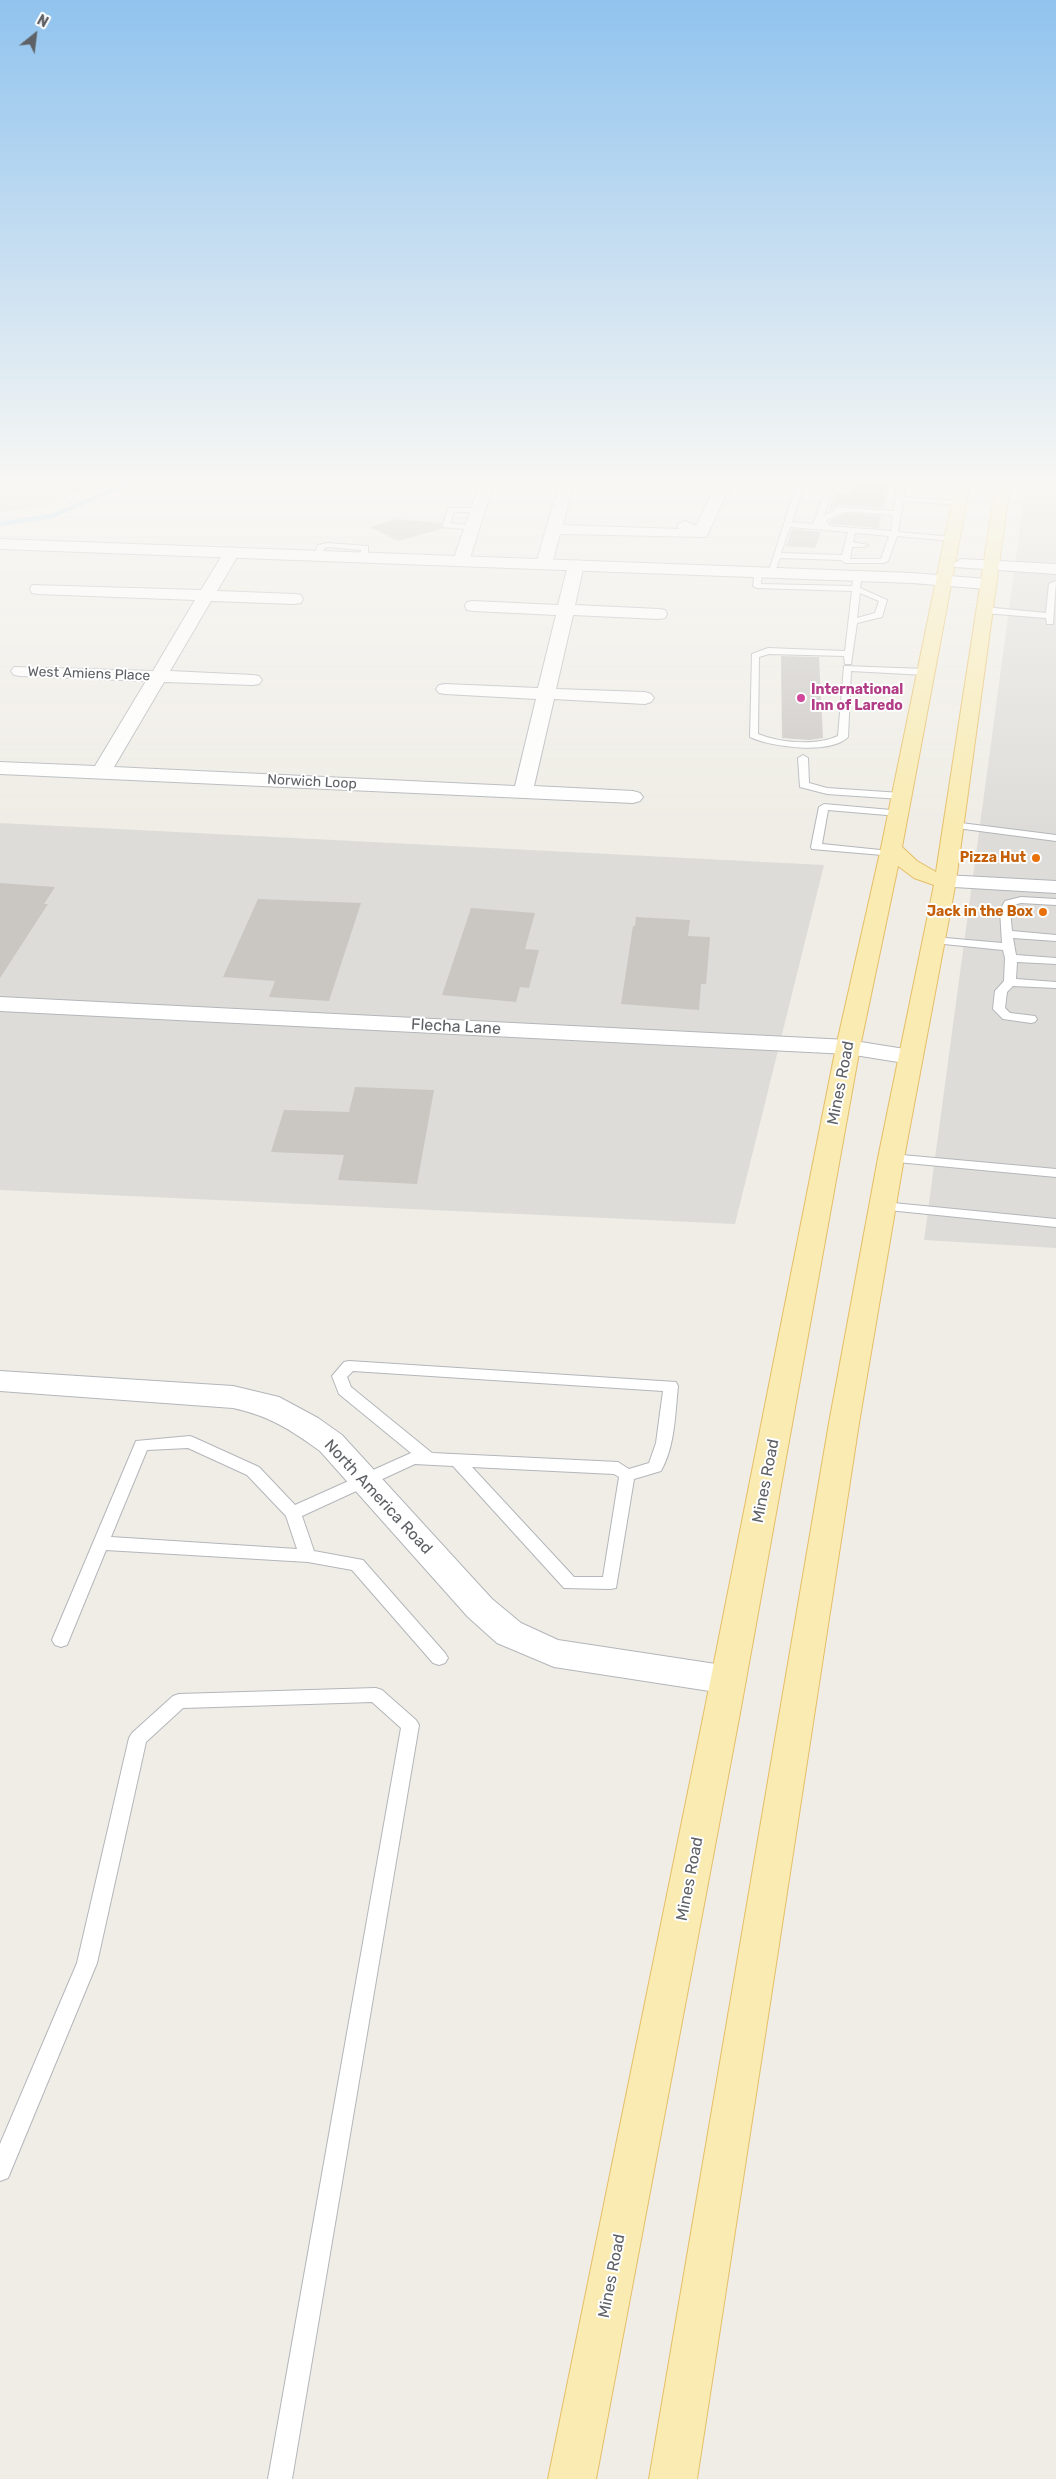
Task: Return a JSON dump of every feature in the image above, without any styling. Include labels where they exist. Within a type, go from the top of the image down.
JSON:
[{"type":"main road","name":"Mines Road","points":[[572,2479],[729,1680],[848,1047],[891,851],[940,599]]},
{"type":"main road","points":[[673,2479],[844,1422],[945,881],[985,599]]},
{"type":"main road","points":[[891,851],[908,867],[924,877],[945,881]]},
{"type":"street","points":[[101,773],[204,599]]},
{"type":"street","points":[[287,599],[294,599]]},
{"type":"street","points":[[523,792],[568,599]]},
{"type":"street","points":[[473,606],[659,614]]},
{"type":"street","name":"West Amiens Place","points":[[20,671],[253,680]]},
{"type":"street","points":[[445,690],[645,698]]},
{"type":"street","name":"Norwich Loop","points":[[0,768],[633,797]]},
{"type":"street","points":[[945,881],[1056,886]]},
{"type":"street","name":"Flecha Lane","points":[[0,1004],[848,1047],[911,1057]]},
{"type":"street","name":"North America Road","points":[[0,1381],[233,1397],[268,1405],[307,1426],[332,1443],[480,1608],[509,1633],[554,1654],[729,1680]]},
{"type":"lane","points":[[848,654],[768,651],[755,656],[753,735],[760,740],[828,743],[838,741],[843,736],[852,622],[851,599]]},
{"type":"lane","points":[[852,622],[879,615],[882,599]]},
{"type":"lane","points":[[1028,599],[1053,606]]},
{"type":"lane","points":[[847,668],[926,672]]},
{"type":"lane","points":[[803,758],[804,785],[827,792],[900,804]]},
{"type":"lane","points":[[891,851],[815,851],[824,807],[900,804]]},
{"type":"lane","points":[[953,825],[1056,838]]},
{"type":"lane","points":[[1031,1019],[1008,1016],[999,1009],[1001,991],[1010,982],[1006,910],[1009,903],[1021,900],[1056,902]]},
{"type":"lane","points":[[1007,934],[1056,938]]},
{"type":"lane","points":[[934,940],[1056,961]]},
{"type":"lane","points":[[1010,982],[1056,985]]},
{"type":"lane","points":[[892,1158],[1056,1173]]},
{"type":"lane","points":[[883,1206],[1056,1223]]},
{"type":"lane","points":[[429,1459],[344,1390],[339,1376],[349,1366],[670,1386],[664,1443],[655,1467],[627,1475]]},
{"type":"lane","points":[[61,1640],[141,1445],[190,1442],[253,1470],[293,1512],[308,1556]]},
{"type":"lane","points":[[293,1512],[413,1458],[618,1468],[627,1475]]},
{"type":"lane","points":[[456,1459],[570,1583],[610,1583],[627,1475]]},
{"type":"lane","points":[[101,1543],[308,1556],[357,1565],[439,1658]]},
{"type":"lane","points":[[0,2170],[87,1963],[138,1738],[179,1700],[376,1695],[410,1725],[280,2479]]},
{"type":"shaded area","points":[[1010,599],[1056,599],[1056,1248],[924,1240]]},
{"type":"shaded area","points":[[0,823],[824,865],[735,1224],[0,1190]]},
{"type":"building","name":"International Inn of Laredo","points":[[781,656],[819,657],[823,738],[809,740],[782,738]]},
{"type":"building","points":[[0,883],[55,887],[44,904],[48,904],[0,978]]},
{"type":"building","points":[[258,899],[361,903],[329,1001],[269,997],[275,981],[223,977]]},
{"type":"building","points":[[471,908],[535,913],[525,949],[539,950],[529,988],[520,987],[516,1002],[442,995]]},
{"type":"building","points":[[636,917],[690,920],[688,936],[710,937],[706,984],[701,984],[699,1010],[621,1004]]},
{"type":"building","points":[[355,1087],[434,1090],[417,1184],[338,1180],[344,1155],[271,1152],[284,1110],[349,1112]]},
{"type":"place","name":"International Inn of Laredo","points":[[801,698]]},
{"type":"place","name":"Pizza Hut","points":[[1036,858]]},
{"type":"place","name":"Jack in the Box","points":[[1043,912]]}]
